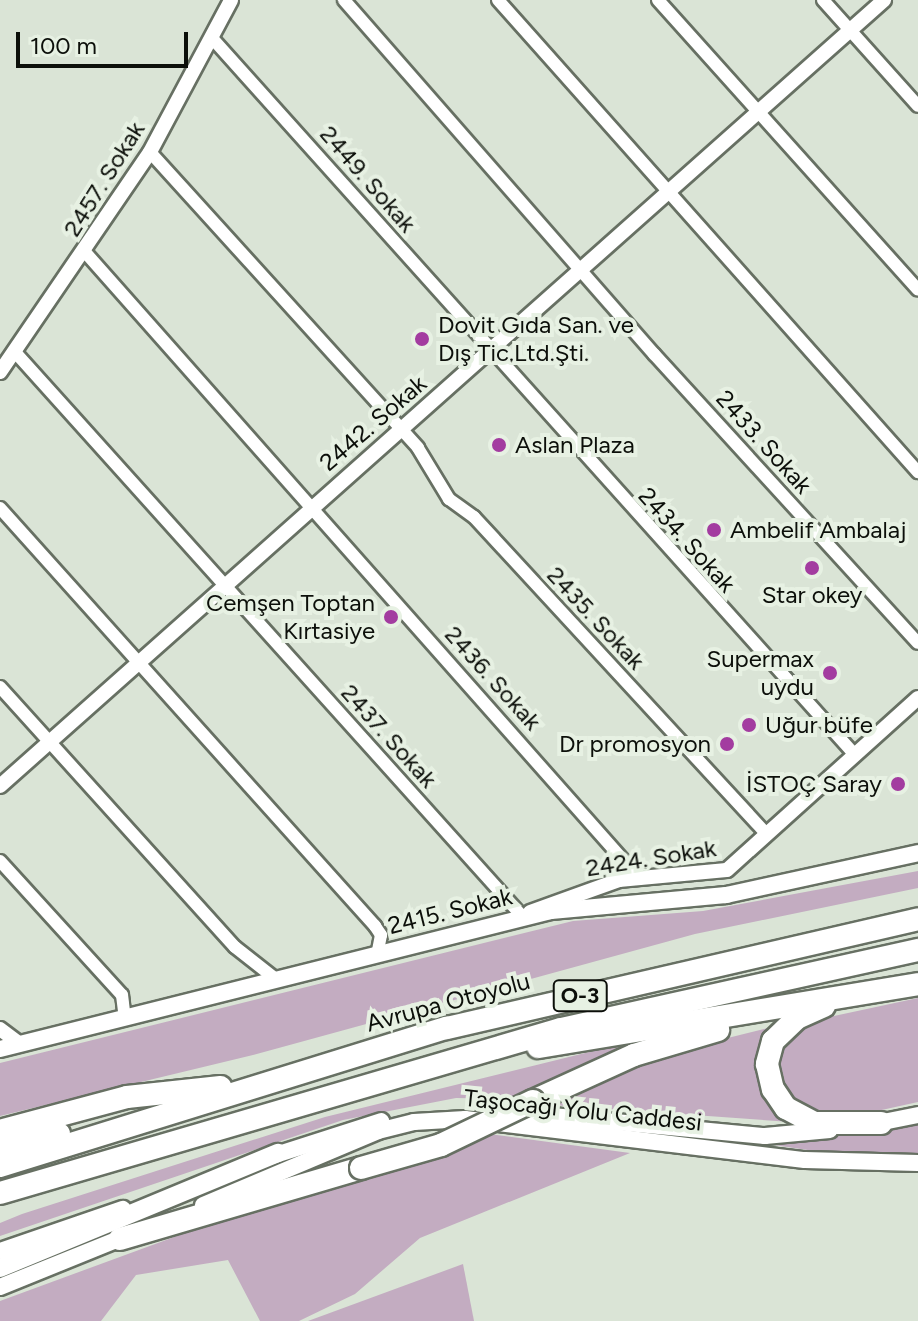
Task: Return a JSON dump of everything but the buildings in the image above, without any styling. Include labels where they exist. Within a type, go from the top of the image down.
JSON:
[{"type":"highway","name":"Avrupa Otoyolu","points":[[0,1166],[245,1087],[550,1003],[918,919]]},
{"type":"highway","name":"O-3","points":[[0,1193],[501,1045],[918,950]]},
{"type":"highway","points":[[501,1045],[557,1045],[918,984]]},
{"type":"highway","points":[[120,1239],[441,1145],[634,1055],[886,990]]},
{"type":"highway","points":[[827,1005],[797,1018],[773,1041],[767,1064],[773,1089],[786,1108],[814,1123],[881,1123]]},
{"type":"highway","points":[[0,1131],[127,1097],[188,1088],[245,1087]]},
{"type":"highway","points":[[0,1149],[63,1133],[120,1127]]},
{"type":"highway","points":[[0,1209],[196,1134]]},
{"type":"main road","name":"2415. Sokak","points":[[0,1049],[523,917],[726,895],[918,853]]},
{"type":"main road","points":[[0,1251],[278,1153],[418,1111],[496,1111],[765,1136],[881,1123],[918,1115]]},
{"type":"main road","name":"Taşocağı Yolu Caddesi","points":[[0,1287],[365,1136],[414,1122],[465,1119],[805,1160],[918,1163]]},
{"type":"main road","points":[[0,1268],[166,1204],[278,1153]]},
{"type":"street","name":"2457. Sokak","points":[[0,372],[85,252],[150,152],[231,0]]},
{"type":"street","name":"2433. Sokak","points":[[344,0],[918,643]]},
{"type":"street","points":[[498,0],[918,472]]},
{"type":"street","points":[[658,0],[918,290]]},
{"type":"street","points":[[823,0],[918,106]]},
{"type":"street","name":"2442. Sokak","points":[[0,786],[884,0]]},
{"type":"street","name":"2449. Sokak","points":[[212,38],[489,351]]},
{"type":"street","name":"2435. Sokak","points":[[150,152],[435,470],[449,499],[474,517],[767,835]]},
{"type":"street","name":"2436. Sokak","points":[[85,252],[640,879]]},
{"type":"street","name":"2434. Sokak","points":[[489,351],[855,755]]},
{"type":"street","name":"2437. Sokak","points":[[15,352],[523,917]]},
{"type":"street","points":[[0,508],[136,664],[375,926],[381,935],[377,955]]},
{"type":"street","points":[[0,687],[235,947],[277,980]]},
{"type":"street","name":"2424. Sokak","points":[[523,917],[576,892],[640,879],[727,870],[918,698]]},
{"type":"street","points":[[0,861],[122,995],[125,1019]]},
{"type":"street","points":[[0,1029],[20,1044]]},
{"type":"shaded area","points":[[918,871],[918,888],[695,934],[253,1055],[0,1116],[0,1063],[573,921],[703,911]]},
{"type":"shaded area","points":[[918,998],[918,1102],[868,1113],[828,1114],[799,1104],[786,1087],[780,1062],[785,1037],[806,1022]]},
{"type":"shaded area","points":[[772,1027],[764,1039],[791,1122],[553,1105],[655,1056]]},
{"type":"shaded area","points":[[638,1040],[517,1099],[456,1098],[343,1120],[0,1236],[0,1223],[22,1214],[325,1117]]},
{"type":"shaded area","points":[[918,1122],[918,1153],[862,1158],[767,1144]]},
{"type":"shaded area","points":[[489,1134],[630,1153],[420,1238],[355,1294],[299,1321],[260,1321],[228,1260],[136,1275],[101,1321],[0,1321],[0,1301],[196,1229]]},
{"type":"shaded area","points":[[463,1264],[474,1321],[308,1321]]},
{"type":"place","name":"Dovit Gıda San. ve Dış Tic.Ltd.Şti.","points":[[422,339]]},
{"type":"place","name":"Aslan Plaza","points":[[499,445]]},
{"type":"place","name":"Ambelif Ambalaj","points":[[714,530]]},
{"type":"place","name":"Star okey","points":[[812,568]]},
{"type":"place","name":"Cemşen Toptan Kırtasiye","points":[[391,617]]},
{"type":"place","name":"Supermax uydu","points":[[830,673]]},
{"type":"place","name":"Uğur büfe","points":[[749,725]]},
{"type":"place","name":"Dr promosyon","points":[[727,744]]},
{"type":"place","name":"İSTOÇ Saray","points":[[898,784]]}]
